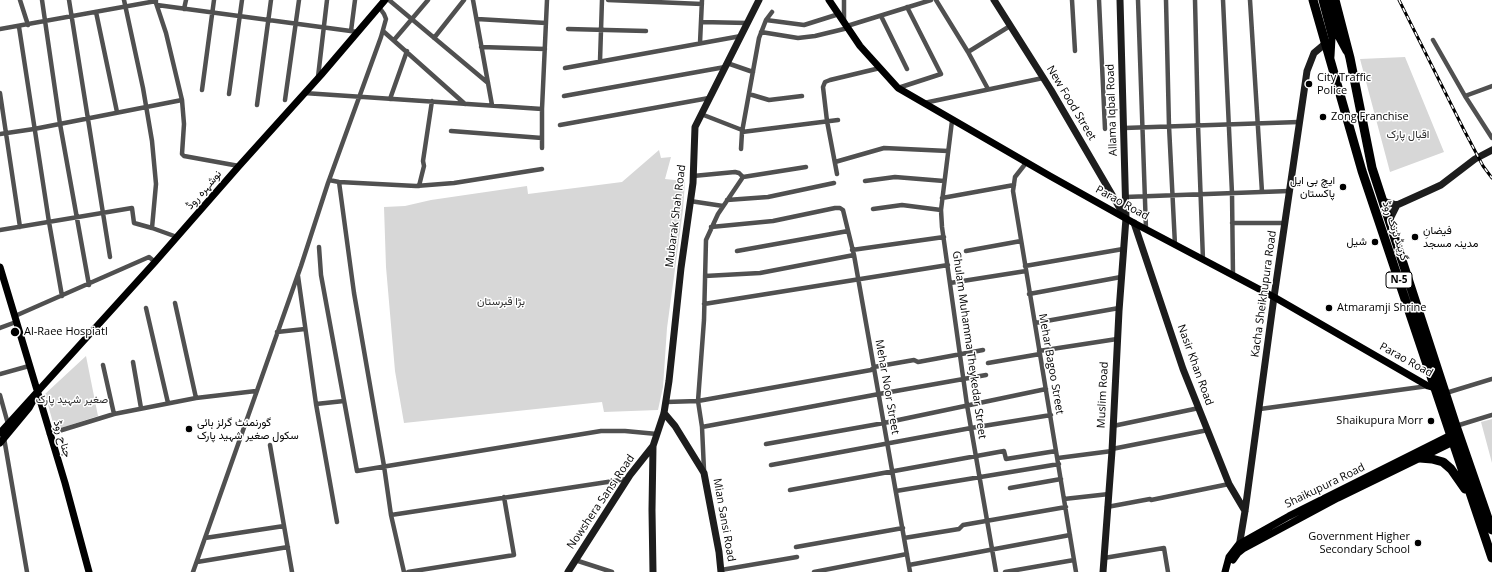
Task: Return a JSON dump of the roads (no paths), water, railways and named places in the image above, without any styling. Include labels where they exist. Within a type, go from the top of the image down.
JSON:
[{"type":"highway","name":"گرینڈ ٹرنک روڈ","points":[[1313,0],[1356,148],[1432,387],[1452,439],[1492,530]]},
{"type":"highway","name":"گرینڈ ٹرنک روڈ","points":[[1336,0],[1350,58],[1372,168],[1481,505],[1492,558]]},
{"type":"highway","points":[[1356,148],[1368,145]]},
{"type":"highway","points":[[1420,458],[1443,462],[1451,469],[1481,505]]},
{"type":"main road","name":"نوشہرہ روڈ","points":[[37,393],[318,79],[354,32],[379,8],[385,0]]},
{"type":"main road","name":"Parao Road","points":[[829,0],[860,46],[898,88],[922,104],[1134,223],[1274,297],[1432,387]]},
{"type":"main road","points":[[1322,0],[1332,38],[1331,62]]},
{"type":"main road","points":[[1328,0],[1338,36],[1350,58]]},
{"type":"main road","name":"جناح روڈ","points":[[0,266],[89,572]]},
{"type":"main road","points":[[3,433],[37,393]]},
{"type":"main road","points":[[3,433],[29,408],[37,393]]},
{"type":"main road","name":"Shaikupura Road","points":[[1238,553],[1243,548],[1420,458],[1452,439]]},
{"type":"main road","name":"Shaikupura Road","points":[[1225,572],[1229,557],[1239,544],[1289,516],[1452,439]]},
{"type":"main road","points":[[1229,572],[1238,553]]},
{"type":"street","points":[[20,0],[28,25]]},
{"type":"street","points":[[42,0],[60,124],[88,285]]},
{"type":"street","points":[[69,0],[110,258]]},
{"type":"street","points":[[124,0],[152,141],[156,184],[152,228]]},
{"type":"street","points":[[184,9],[186,0]]},
{"type":"street","points":[[202,90],[214,0]]},
{"type":"street","points":[[229,94],[242,0]]},
{"type":"street","points":[[257,105],[271,0]]},
{"type":"street","points":[[285,100],[299,0]]},
{"type":"street","points":[[318,79],[327,0]]},
{"type":"street","points":[[0,30],[71,16],[156,2],[184,9],[354,32],[355,0]]},
{"type":"street","points":[[389,0],[488,83]]},
{"type":"street","points":[[394,40],[428,0]]},
{"type":"street","points":[[434,38],[464,0]]},
{"type":"street","points":[[473,0],[492,105]]},
{"type":"street","points":[[542,148],[542,109],[547,0]]},
{"type":"street","points":[[600,61],[602,0]]},
{"type":"street","points":[[608,0],[702,2],[700,43]]},
{"type":"street","name":"Mubarak Shah Road","points":[[654,446],[664,413],[670,382],[681,268],[693,176],[695,127],[759,0]]},
{"type":"street","points":[[844,0],[846,25]]},
{"type":"street","points":[[761,32],[798,38],[815,36],[907,7],[916,2],[931,0]]},
{"type":"street","points":[[936,0],[968,52],[988,89]]},
{"type":"street","name":"New Food Street","points":[[994,0],[1043,78],[1126,218]]},
{"type":"street","points":[[1072,0],[1075,51]]},
{"type":"street","points":[[1100,0],[1105,129]]},
{"type":"street","name":"Allama Iqbal Road","points":[[1120,0],[1126,218]]},
{"type":"street","points":[[1138,0],[1146,229]]},
{"type":"street","points":[[1166,0],[1169,126],[1176,245]]},
{"type":"street","points":[[1195,0],[1203,260]]},
{"type":"street","points":[[1223,0],[1232,193],[1233,276]]},
{"type":"street","points":[[1250,0],[1262,192]]},
{"type":"street","points":[[156,2],[166,33],[182,100],[184,124],[182,154],[184,156],[239,166]]},
{"type":"street","points":[[898,88],[941,74],[907,7]]},
{"type":"street","points":[[193,572],[298,275],[329,180],[383,31],[386,19],[379,8]]},
{"type":"street","points":[[96,12],[117,112]]},
{"type":"street","points":[[741,149],[742,131],[761,32],[766,20],[772,12]]},
{"type":"street","points":[[766,20],[804,25],[839,14]]},
{"type":"street","points":[[880,16],[907,69]]},
{"type":"street","points":[[477,19],[546,23]]},
{"type":"street","points":[[701,22],[748,23]]},
{"type":"street","points":[[19,26],[34,129],[62,296]]},
{"type":"street","points":[[968,52],[1010,26]]},
{"type":"street","points":[[568,29],[646,32]]},
{"type":"street","points":[[383,31],[465,104]]},
{"type":"street","points":[[565,68],[741,36]]},
{"type":"street","points":[[1434,40],[1465,96],[1492,138]]},
{"type":"street","name":"Kacha Sheikhupura Road","points":[[1238,553],[1260,409],[1274,297],[1307,71],[1314,52],[1326,43]]},
{"type":"street","points":[[481,47],[545,49]]},
{"type":"street","points":[[390,99],[406,51]]},
{"type":"street","points":[[564,96],[726,65],[753,72]]},
{"type":"street","points":[[837,174],[823,91],[825,82],[835,78],[880,68]]},
{"type":"street","points":[[922,104],[1043,78]]},
{"type":"street","points":[[1465,96],[1492,86]]},
{"type":"street","points":[[0,93],[20,227]]},
{"type":"street","points":[[304,93],[542,109]]},
{"type":"street","points":[[749,94],[769,100],[802,96]]},
{"type":"street","points":[[560,125],[709,98]]},
{"type":"street","points":[[0,134],[34,129],[182,100]]},
{"type":"street","points":[[419,186],[424,166],[423,161],[432,101]]},
{"type":"street","points":[[701,114],[742,131],[838,120]]},
{"type":"street","name":"Ghulam Muhamma Theykedar Street","points":[[952,121],[941,210],[967,405],[996,572]]},
{"type":"street","points":[[1124,128],[1299,122]]},
{"type":"street","points":[[451,131],[542,138]]},
{"type":"street","points":[[835,162],[884,148],[948,151]]},
{"type":"street","points":[[1389,221],[1397,205],[1441,185],[1475,159],[1492,150]]},
{"type":"street","name":"Mehar Bagoo Street","points":[[1026,163],[1015,177],[1013,191],[1076,572]]},
{"type":"street","points":[[704,473],[702,427],[698,401],[706,276],[706,240],[726,200],[743,177],[806,167]]},
{"type":"street","points":[[329,180],[339,182],[419,186],[454,183],[542,169]]},
{"type":"street","points":[[693,176],[735,172],[739,173],[743,177]]},
{"type":"street","points":[[865,181],[895,177],[944,181]]},
{"type":"street","points":[[339,182],[354,293],[384,466],[391,516],[404,572]]},
{"type":"street","points":[[726,200],[768,197],[834,183]]},
{"type":"street","points":[[942,198],[1014,185]]},
{"type":"street","points":[[1125,197],[1289,191]]},
{"type":"street","points":[[690,201],[723,206]]},
{"type":"street","points":[[1383,201],[1397,205]]},
{"type":"street","points":[[873,209],[902,205],[941,210]]},
{"type":"street","points":[[0,230],[132,208],[134,223],[177,237]]},
{"type":"street","name":"Mehar Noor Street","points":[[711,228],[773,221],[840,208],[843,210],[854,255],[910,572]]},
{"type":"street","name":"Muslim Road","points":[[1103,572],[1126,218]]},
{"type":"street","name":"Nasir Khan Road","points":[[1134,223],[1183,369],[1198,408],[1229,484],[1245,511]]},
{"type":"street","points":[[1232,223],[1285,223]]},
{"type":"street","points":[[737,251],[848,231]]},
{"type":"street","points":[[852,250],[944,237]]},
{"type":"street","points":[[966,251],[1021,241]]},
{"type":"street","points":[[319,247],[321,275],[357,471],[601,430],[657,434]]},
{"type":"street","points":[[1025,266],[1124,249]]},
{"type":"street","points":[[706,276],[760,273],[854,255]]},
{"type":"street","points":[[0,328],[62,296],[149,257],[155,262]]},
{"type":"street","points":[[704,304],[948,265]]},
{"type":"street","points":[[950,283],[1026,271]]},
{"type":"street","points":[[298,275],[304,329],[337,522]]},
{"type":"street","points":[[1030,294],[1121,277]]},
{"type":"street","points":[[175,303],[196,398]]},
{"type":"street","points":[[146,308],[168,403]]},
{"type":"street","points":[[1035,323],[1119,308]]},
{"type":"street","points":[[277,332],[304,329]]},
{"type":"street","points":[[988,363],[1117,339]]},
{"type":"street","points":[[666,402],[698,401],[871,370],[874,367],[983,350]]},
{"type":"street","points":[[133,362],[141,408]]},
{"type":"street","points":[[103,365],[114,414]]},
{"type":"street","points":[[0,374],[29,366]]},
{"type":"street","points":[[702,427],[986,375]]},
{"type":"street","points":[[1446,393],[1492,379]]},
{"type":"street","points":[[1260,409],[1432,387]]},
{"type":"street","points":[[766,444],[884,423],[1046,389]]},
{"type":"street","points":[[50,434],[114,414],[141,408],[196,398],[256,391]]},
{"type":"street","points":[[0,395],[3,433],[27,572]]},
{"type":"street","points":[[316,404],[344,401]]},
{"type":"street","points":[[1113,426],[1198,408]]},
{"type":"street","name":"Mian Sansi Road","points":[[664,413],[675,426],[704,473],[709,494],[721,571]]},
{"type":"street","points":[[770,464],[1050,415]]},
{"type":"street","points":[[1456,426],[1492,415]]},
{"type":"street","points":[[1058,458],[1112,450],[1208,430]]},
{"type":"street","points":[[270,445],[292,572]]},
{"type":"street","points":[[653,572],[652,510],[654,446]]},
{"type":"street","name":"Nowshera Sansi Road","points":[[568,572],[627,479],[654,446]]},
{"type":"street","points":[[790,490],[1004,451],[1006,459],[1056,451]]},
{"type":"street","points":[[896,491],[1059,464]]},
{"type":"street","points":[[391,516],[504,497],[627,479]]},
{"type":"street","points":[[1010,488],[1061,479]]},
{"type":"street","points":[[1107,507],[1150,498],[1151,500],[1229,484]]},
{"type":"street","points":[[1064,499],[1108,494]]},
{"type":"street","points":[[408,572],[514,555],[504,497]]},
{"type":"street","points":[[904,538],[959,529],[964,525],[1066,507]]},
{"type":"street","points":[[205,538],[284,526]]},
{"type":"street","points":[[796,548],[903,528]]},
{"type":"street","points":[[909,565],[1070,535]]},
{"type":"street","points":[[196,562],[288,548]]},
{"type":"street","points":[[1104,558],[1164,548],[1168,572]]},
{"type":"street","points":[[814,572],[907,554]]},
{"type":"street","points":[[721,571],[797,557]]},
{"type":"street","points":[[575,560],[612,572]]},
{"type":"street","points":[[1005,572],[1074,560]]},
{"type":"railway","points":[[1399,0],[1464,130],[1483,166],[1492,178]]},
{"type":"place","name":"City Traffic Police","points":[[1309,84]]},
{"type":"place","name":"Zong Franchise","points":[[1323,117]]},
{"type":"place","name":"ایچ بی ایل پاکستان","points":[[1343,187]]},
{"type":"place","name":"فیضانِ مدینہ مسجد","points":[[1415,237]]},
{"type":"place","name":"شیل","points":[[1375,242]]},
{"type":"place","name":"Atmaramji Shrine","points":[[1329,308]]},
{"type":"place","name":"Al-Raee Hospiatl","points":[[15,332]]},
{"type":"place","name":"Shaikupura Morr","points":[[1431,421]]},
{"type":"place","name":"گورنمنٹ گرلز ہائی سکول صغیر شہید پارک","points":[[189,429]]},
{"type":"place","name":"Government Higher Secondary School","points":[[1418,543]]},
{"type":"park label","name":"اقبال پارک","points":[[1408,135]]},
{"type":"park label","name":"بڑا قبرستان","points":[[501,302]]},
{"type":"park label","name":"صغیر شہید پارک","points":[[72,400]]}]
